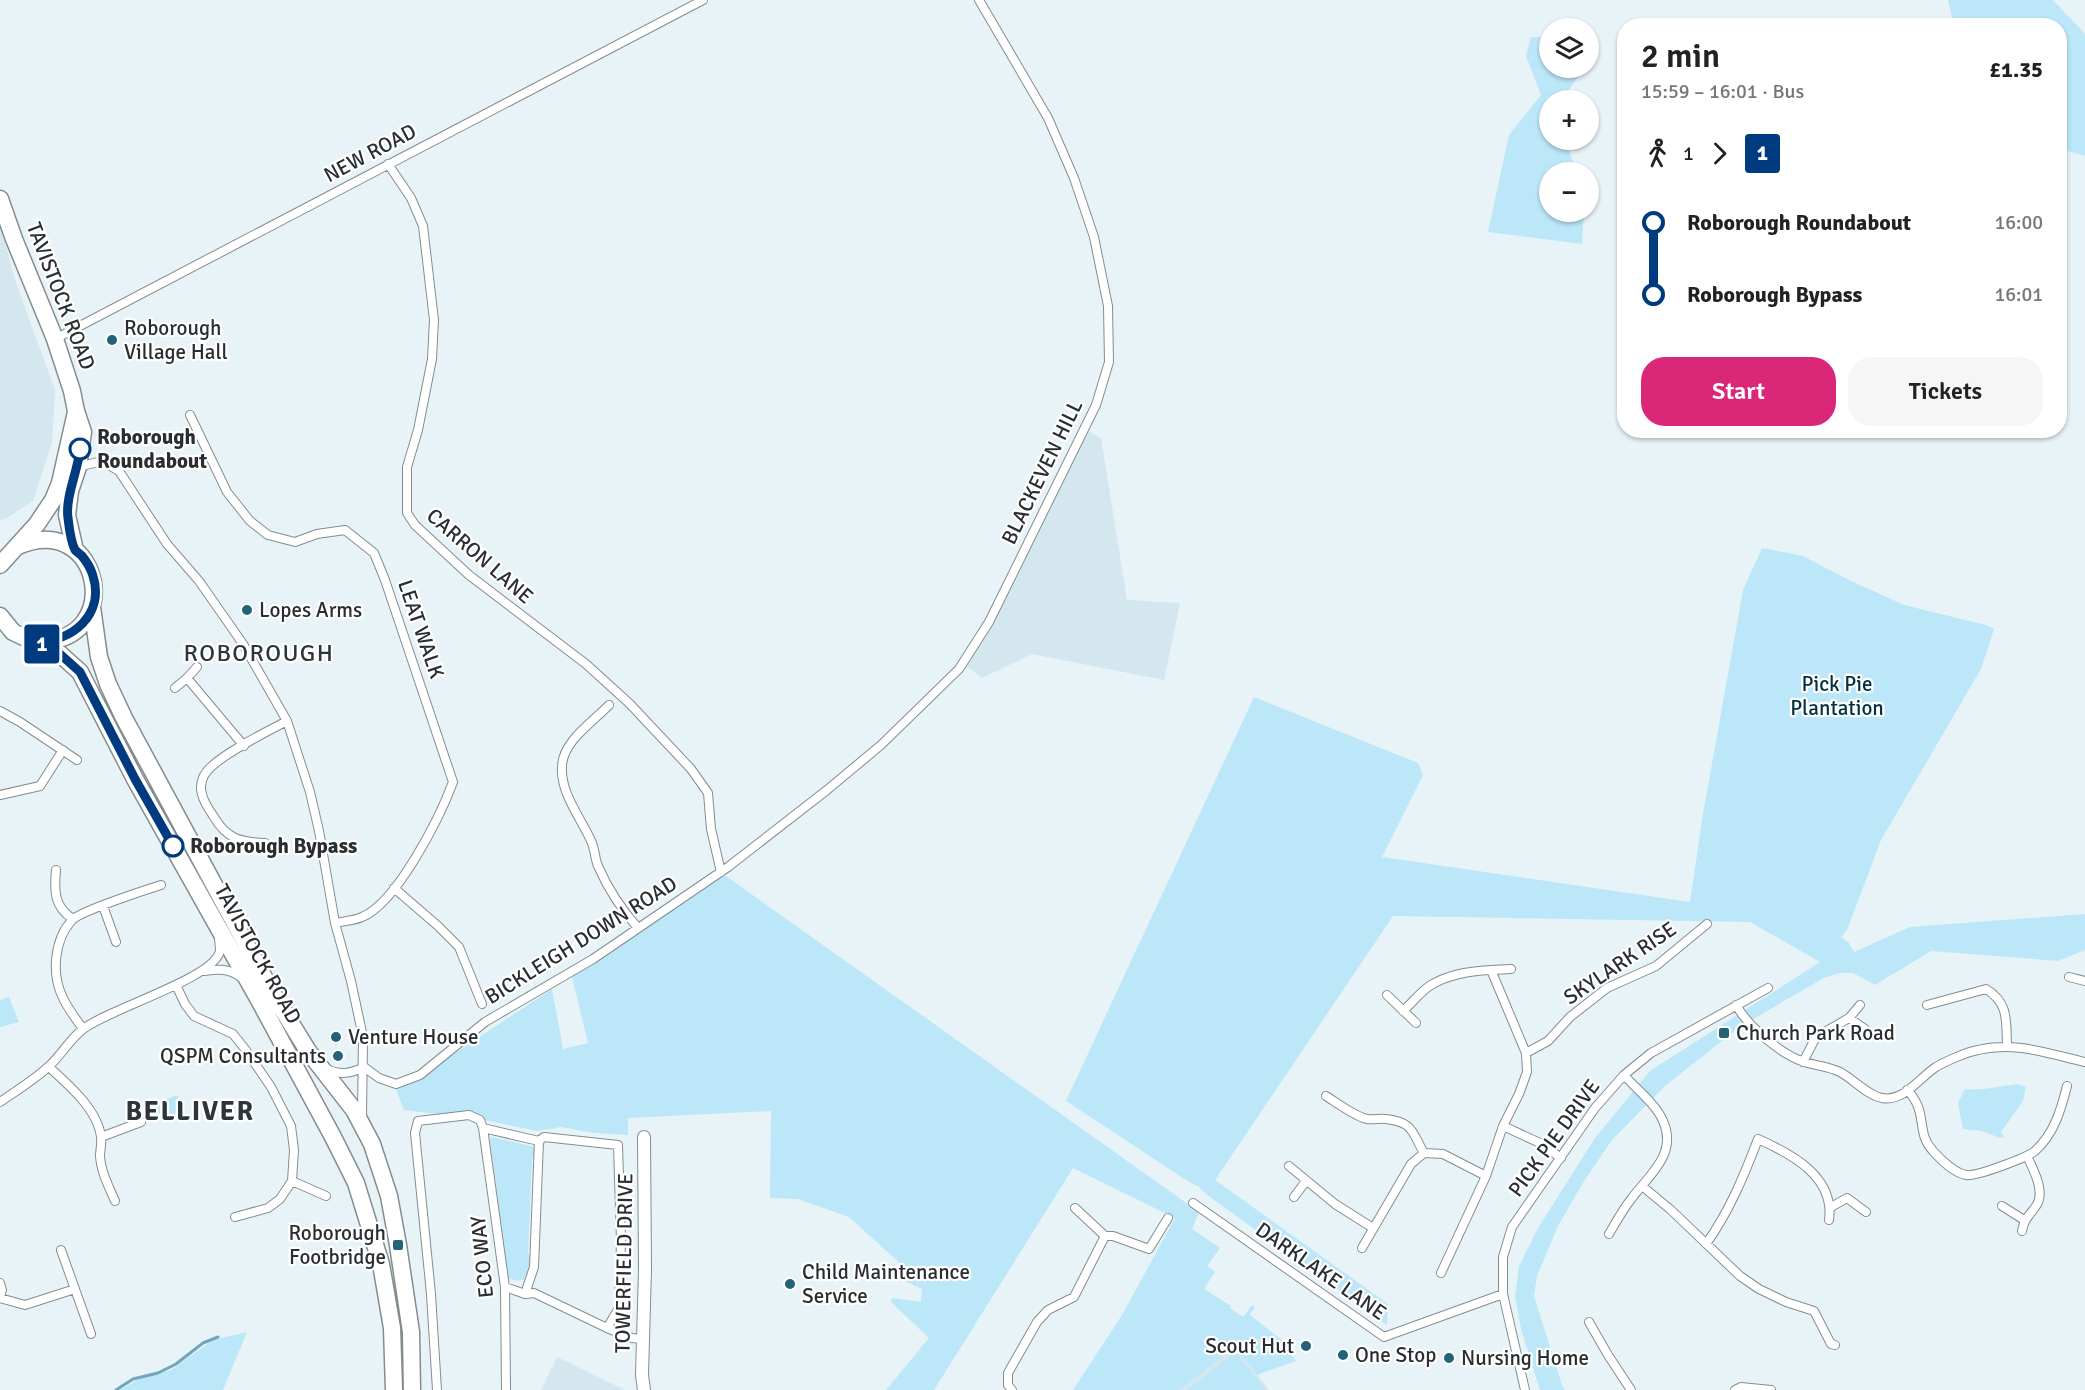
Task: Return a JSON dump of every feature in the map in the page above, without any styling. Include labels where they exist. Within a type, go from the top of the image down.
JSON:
[{"type":"highway","name":"TAVISTOCK ROAD","points":[[0,198],[14,239],[55,339],[72,391],[82,432],[78,467],[70,491],[67,515],[75,550],[90,568],[94,579],[92,607],[99,657],[108,684],[124,718],[273,994],[294,1029],[354,1110],[372,1144],[390,1196],[397,1235],[411,1332],[412,1390]]},
{"type":"highway","name":"TAVISTOCK ROAD","points":[[0,565],[11,549],[37,524],[52,500],[60,483],[76,411]]},
{"type":"highway","points":[[11,549],[36,540],[47,539],[58,541],[75,550]]},
{"type":"highway","points":[[36,641],[58,640],[72,634],[87,618],[92,607]]},
{"type":"highway","name":"TAVISTOCK ROAD","points":[[0,616],[13,632],[60,654],[80,672],[135,779],[259,1000],[356,1183],[381,1264],[390,1308],[394,1350],[394,1390]]},
{"type":"street","name":"NEW ROAD","points":[[55,339],[703,0]]},
{"type":"street","name":"BLACKEVEN HILL","points":[[725,869],[827,790],[880,745],[959,669],[989,622],[1096,405],[1108,362],[1108,306],[1094,237],[1074,178],[1048,118],[979,0]]},
{"type":"street","name":"CARRON LANE","points":[[388,164],[411,198],[423,226],[434,320],[432,358],[418,430],[407,467],[407,513],[415,525],[469,575],[586,664],[630,704],[691,769],[708,793],[711,829],[725,869]]},
{"type":"street","name":"LEAT WALK","points":[[190,415],[227,492],[250,521],[268,535],[295,542],[317,534],[345,530],[374,553],[386,580],[453,782],[444,807],[428,837],[394,888],[380,904],[363,917],[335,923]]},
{"type":"street","name":"TAVISTOCK ROAD","points":[[78,467],[102,461],[119,471],[167,544],[199,581],[236,633],[287,721],[320,831],[335,923],[363,1037],[361,1113],[366,1132]]},
{"type":"street","points":[[175,688],[197,667]]},
{"type":"street","points":[[187,678],[244,746]]},
{"type":"street","points":[[609,705],[567,749],[562,765],[564,785],[592,844],[598,865],[623,911],[638,928]]},
{"type":"street","points":[[0,711],[77,760]]},
{"type":"street","points":[[265,843],[242,842],[228,834],[219,825],[205,803],[201,787],[205,774],[220,759],[287,721]]},
{"type":"street","points":[[0,795],[40,786],[63,750]]},
{"type":"street","name":"BICKLEIGH DOWN ROAD","points":[[364,1067],[379,1078],[396,1084],[420,1075],[485,1022],[570,973],[725,869]]},
{"type":"street","points":[[56,870],[55,894],[58,903],[65,914],[73,919]]},
{"type":"street","points":[[83,1029],[62,996],[56,974],[56,955],[61,937],[73,919],[161,885]]},
{"type":"street","points":[[394,888],[459,947],[482,1004]]},
{"type":"street","points":[[103,906],[116,942]]},
{"type":"street","points":[[0,1102],[49,1067],[83,1029],[99,1018],[176,985],[215,960],[220,952],[219,938],[209,911]]},
{"type":"street","name":"SKYLARK RISE","points":[[1526,1053],[1548,1041],[1570,1017],[1607,988],[1656,966],[1707,924]]},
{"type":"street","points":[[201,971],[219,968],[234,972],[242,978],[259,1000]]},
{"type":"street","points":[[1403,1011],[1430,985],[1450,976],[1472,971],[1511,969]]},
{"type":"street","points":[[1440,1274],[1486,1176],[1503,1126],[1527,1072],[1526,1053],[1491,970]]},
{"type":"street","points":[[2069,977],[2085,981]]},
{"type":"street","points":[[176,985],[194,1016],[233,1034],[271,1087],[291,1126],[294,1150],[292,1181],[280,1199],[268,1208],[235,1217]]},
{"type":"street","name":"PICK PIE DRIVE","points":[[1525,1389],[1503,1294],[1503,1257],[1512,1227],[1595,1108],[1624,1075],[1652,1053],[1768,988]]},
{"type":"street","points":[[1927,1005],[1979,993],[1986,989],[1997,996],[2002,1004],[2006,1016],[2007,1045]]},
{"type":"street","points":[[1387,995],[1416,1023]]},
{"type":"street","points":[[1736,1005],[1743,1017],[1780,1049],[1803,1062],[1842,1072],[1859,1091],[1882,1098],[1900,1096],[1938,1066],[1977,1050],[2007,1045],[2085,1062]]},
{"type":"street","points":[[1803,1062],[1816,1037],[1849,1018],[1860,1005]]},
{"type":"street","points":[[1849,1018],[1865,1029]]},
{"type":"street","points":[[320,1066],[336,1074],[346,1074],[364,1067]]},
{"type":"street","points":[[49,1067],[83,1100],[96,1121],[101,1137],[102,1170],[115,1201]]},
{"type":"street","points":[[1609,1234],[1631,1199],[1665,1156],[1667,1137],[1663,1120],[1624,1075]]},
{"type":"street","points":[[1907,1090],[1916,1099],[1921,1110],[1925,1140],[1932,1151],[1954,1170],[1968,1176],[1988,1171],[2035,1151],[2058,1119],[2067,1086]]},
{"type":"street","points":[[1326,1096],[1366,1119],[1385,1118],[1402,1122],[1416,1134],[1418,1144],[1424,1153]]},
{"type":"street","points":[[437,1390],[431,1293],[416,1152],[415,1133],[418,1121],[469,1115],[482,1124],[539,1141]]},
{"type":"street","points":[[101,1137],[141,1122]]},
{"type":"street","name":"ECO WAY","points":[[482,1124],[505,1287],[506,1390]]},
{"type":"street","points":[[1503,1126],[1540,1143],[1561,1158]]},
{"type":"street","points":[[525,1294],[534,1267],[539,1141],[544,1137],[618,1145],[621,1241],[619,1308],[607,1328]]},
{"type":"street","name":"TOWERFIELD DRIVE","points":[[644,1137],[645,1258],[642,1339],[644,1390]]},
{"type":"street","points":[[1706,1244],[1741,1183],[1758,1139],[1786,1152],[1805,1165],[1819,1180],[1831,1207],[1829,1220]]},
{"type":"street","points":[[1362,1248],[1410,1164],[1424,1153],[1443,1154],[1486,1176]]},
{"type":"street","points":[[2022,1231],[2024,1220],[2038,1204],[2040,1193],[2027,1156]]},
{"type":"street","points":[[1289,1166],[1306,1182],[1356,1219],[1373,1228]]},
{"type":"street","points":[[292,1181],[326,1196]]},
{"type":"street","points":[[1294,1197],[1306,1182]]},
{"type":"street","points":[[1642,1186],[1671,1210],[1740,1276],[1759,1289],[1786,1302],[1814,1311],[1831,1344],[1835,1345]]},
{"type":"street","points":[[1831,1207],[1847,1198],[1866,1212]]},
{"type":"street","name":"DARKLAKE LANE","points":[[1193,1203],[1384,1337],[1503,1294]]},
{"type":"street","points":[[2002,1206],[2024,1220]]},
{"type":"street","points":[[1075,1208],[1105,1236],[1113,1236],[1149,1249],[1168,1218]]},
{"type":"street","points":[[1012,1390],[1008,1385],[1008,1373],[1036,1322],[1048,1310],[1074,1297],[1105,1236]]},
{"type":"street","points":[[61,1250],[92,1334]]},
{"type":"street","points":[[0,1283],[2,1290],[0,1297],[25,1305],[75,1288]]},
{"type":"street","points":[[505,1287],[525,1294],[534,1293],[607,1328],[632,1338],[642,1339]]},
{"type":"street","points":[[1589,1322],[1631,1390]]},
{"type":"street","points":[[1735,1390],[1741,1387],[1771,1390]]},
{"type":"shaded area","points":[[0,224],[15,280],[55,390],[52,442],[33,501],[0,520]]},
{"type":"shaded area","points":[[1088,431],[1101,438],[1127,600],[1180,603],[1164,680],[1032,654],[982,678],[967,666],[995,620]]},
{"type":"shaded area","points":[[1235,1346],[1269,1390],[1179,1390]]},
{"type":"shaded area","points":[[557,1357],[625,1390],[541,1390]]},
{"type":"green space","points":[[1948,0],[2053,0],[2085,34],[2085,156],[2067,151],[2067,18],[1952,18]]},
{"type":"green space","points":[[1531,37],[1539,37],[1539,78],[1577,78],[1569,90],[1539,90],[1526,56]]},
{"type":"green space","points":[[1539,98],[1539,150],[1569,150],[1573,162],[1539,162],[1539,222],[1583,222],[1582,244],[1488,232],[1509,135]]},
{"type":"green space","name":"Pick Pie Plantation","points":[[1762,548],[1803,556],[1904,605],[1986,625],[1994,629],[1981,669],[1881,840],[1847,930],[1841,937],[1849,943],[1854,952],[1910,927],[2085,914],[2085,950],[2058,961],[1931,951],[1875,985],[1853,973],[1840,973],[1824,978],[1741,1026],[1665,1086],[1612,1140],[1584,1181],[1558,1226],[1537,1276],[1534,1296],[1565,1390],[1540,1390],[1521,1329],[1515,1296],[1519,1266],[1538,1228],[1595,1138],[1650,1071],[1820,962],[1750,922],[1393,916],[1215,1180],[1388,1304],[1387,1325],[1199,1187],[1066,1101],[1254,697],[1418,763],[1423,775],[1382,857],[1690,902],[1702,820],[1743,590]]},
{"type":"green space","points":[[723,874],[1199,1212],[1192,1229],[1220,1248],[1207,1266],[1215,1272],[1204,1289],[1231,1306],[1230,1308],[1243,1317],[1252,1305],[1255,1307],[1250,1315],[1282,1340],[1296,1361],[1257,1375],[1235,1347],[1179,1390],[1073,1390],[1122,1315],[1175,1218],[1073,1168],[934,1390],[886,1390],[929,1338],[891,1302],[892,1298],[921,1302],[922,1289],[903,1280],[903,1266],[849,1217],[798,1199],[770,1198],[771,1111],[628,1118],[628,1135],[594,1133],[561,1127],[537,1131],[480,1119],[404,1110],[395,1087],[410,1083],[552,989],[563,1049],[588,1043],[572,977]]},
{"type":"green space","points":[[9,997],[19,1022],[0,1027],[0,1000]]},
{"type":"green space","points":[[2018,1084],[2026,1087],[2023,1101],[2001,1132],[2004,1137],[1963,1129],[1958,1103],[1965,1089],[1985,1089]]},
{"type":"green space","points":[[177,1095],[184,1116],[164,1117],[151,1105]]},
{"type":"green space","points":[[492,1137],[535,1147],[532,1160],[528,1254],[530,1255],[528,1274],[524,1280],[508,1277],[490,1139]]},
{"type":"green space","points":[[247,1332],[223,1390],[120,1390],[137,1380],[171,1370],[213,1340]]},
{"type":"green space","points":[[1235,1352],[1266,1390],[1187,1390]]},
{"type":"waterway","points":[[116,1390],[133,1379],[158,1373],[176,1364],[203,1343],[218,1337]]},
{"type":"bus line","name":"1","points":[[80,449],[67,515],[75,550],[83,557],[94,579],[94,600],[87,618],[72,634],[58,640],[36,641],[60,654],[80,672],[135,779],[173,846]]},
{"type":"place","name":"Roborough Village Hall","points":[[112,340]]},
{"type":"place","name":"Roborough Roundabout","points":[[80,449]]},
{"type":"place","name":"Lopes Arms","points":[[247,610]]},
{"type":"place","name":"Roborough Bypass","points":[[173,846]]},
{"type":"place","name":"Church Park Road","points":[[1724,1033]]},
{"type":"place","name":"Venture House","points":[[336,1037]]},
{"type":"place","name":"QSPM Consultants","points":[[338,1056]]},
{"type":"place","name":"Roborough Footbridge","points":[[398,1245]]},
{"type":"place","name":"Child Maintenance Service","points":[[790,1284]]},
{"type":"place","name":"Scout Hut","points":[[1306,1346]]},
{"type":"place","name":"One Stop","points":[[1343,1355]]},
{"type":"place","name":"Nursing Home","points":[[1449,1358]]},
{"type":"district","name":"ROBOROUGH","points":[[259,653]]},
{"type":"district","name":"BELLIVER","points":[[190,1111]]}]
